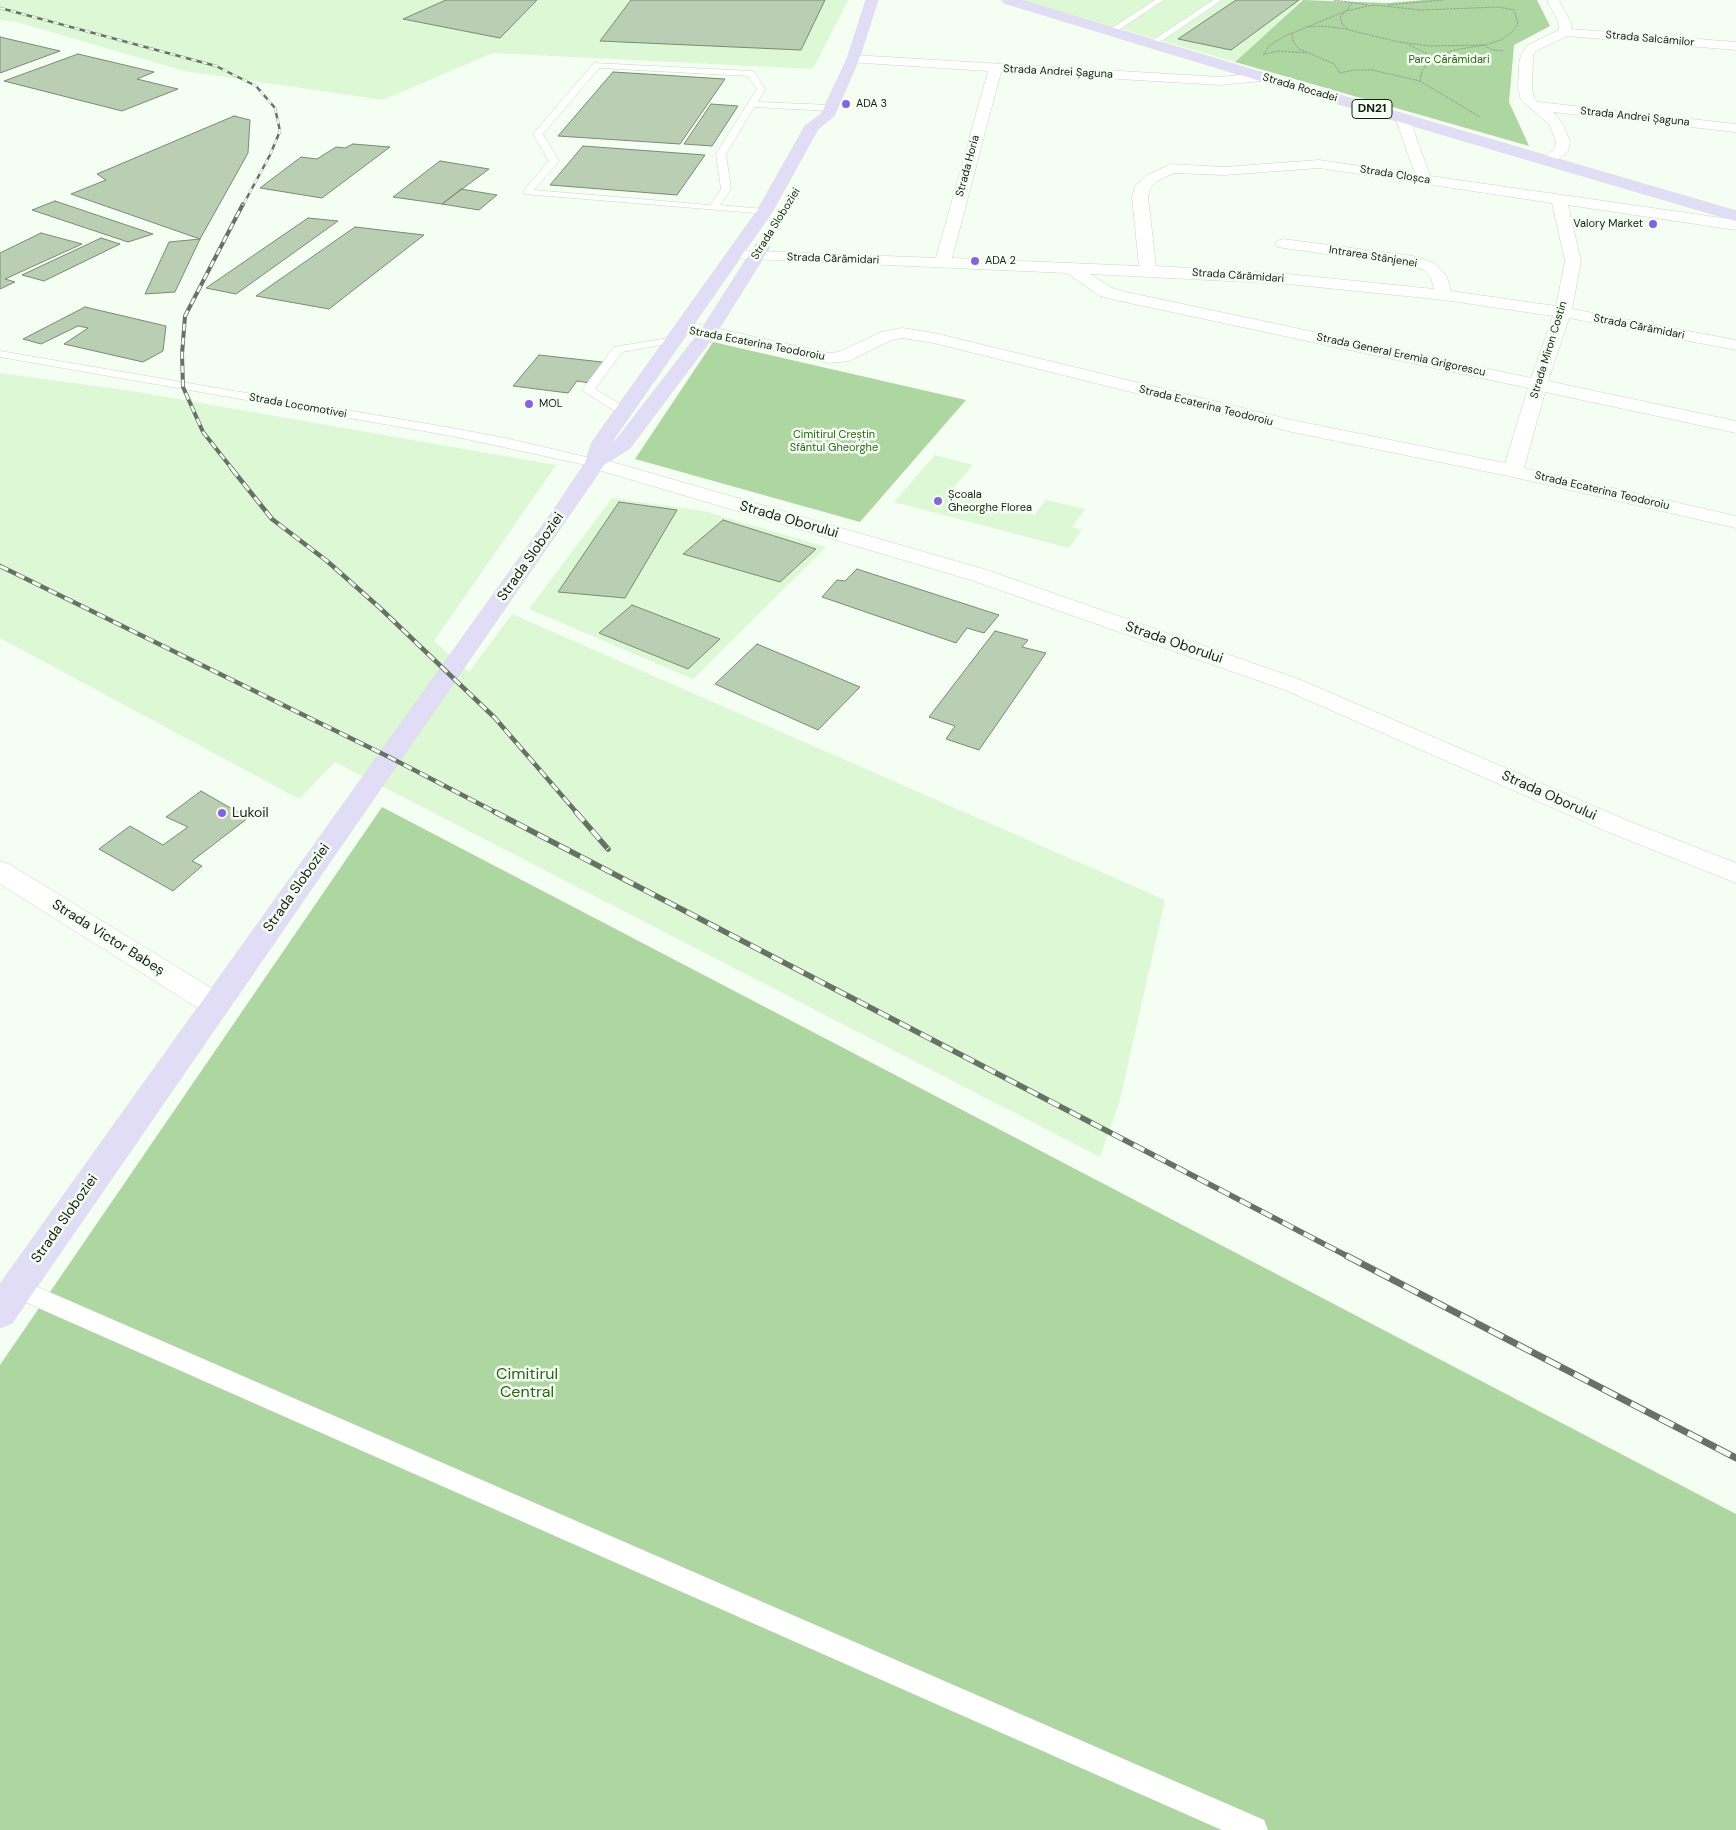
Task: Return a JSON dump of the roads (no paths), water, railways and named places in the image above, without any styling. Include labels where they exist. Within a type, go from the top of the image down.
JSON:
[{"type":"main road","name":"Strada Sloboziei","points":[[0,1312],[594,463],[602,442],[764,212],[812,126],[829,112],[854,59],[872,0]]},
{"type":"main road","name":"Strada Rocadei","points":[[1008,0],[1262,77],[1736,216]]},
{"type":"main road","name":"Strada Sloboziei","points":[[825,136],[830,127],[829,112]]},
{"type":"main road","name":"Strada Sloboziei","points":[[594,463],[623,444],[708,332],[771,233]]},
{"type":"street","points":[[1548,160],[1561,151],[1563,141],[1555,123],[1548,114],[1528,100],[1526,89],[1527,54],[1542,41],[1565,32],[1565,23],[1553,0]]},
{"type":"street","name":"Strada Salcâmilor","points":[[1565,32],[1736,46]]},
{"type":"street","name":"Strada Andrei Șaguna","points":[[854,59],[1220,81],[1262,77]]},
{"type":"street","name":"Strada Horia","points":[[942,264],[995,68]]},
{"type":"street","name":"Strada Andrei Șaguna","points":[[1534,106],[1736,128]]},
{"type":"street","points":[[1402,117],[1424,179]]},
{"type":"street","name":"Strada Cloșca","points":[[1148,271],[1140,197],[1143,186],[1166,169],[1177,168],[1224,171],[1318,164],[1736,225]]},
{"type":"street","name":"Strada Miron Costin","points":[[1513,471],[1538,384],[1562,312],[1573,261],[1559,198]]},
{"type":"street","name":"Intrarea Stânjenei","points":[[1283,244],[1413,261],[1429,266],[1439,278],[1444,295]]},
{"type":"street","name":"Strada Cărămidari","points":[[735,255],[1148,271],[1288,279],[1444,295],[1562,312],[1736,345]]},
{"type":"street","name":"Strada General Eremia Grigorescu","points":[[1072,269],[1106,292],[1126,298],[1736,427]]},
{"type":"street","name":"Strada Ecaterina Teodoroiu","points":[[678,335],[708,332],[828,358],[843,357],[886,336],[902,334],[934,338],[1292,426],[1513,471],[1736,522]]},
{"type":"street","name":"Strada Oborului","points":[[594,463],[979,575],[1293,685],[1617,826],[1736,873]]},
{"type":"street","name":"Strada Victor Babeș","points":[[0,871],[216,1005]]},
{"type":"lane","points":[[1111,31],[1160,0]]},
{"type":"lane","points":[[1151,44],[1218,0]]},
{"type":"lane","points":[[713,208],[726,189],[721,154],[761,89],[751,74],[597,65],[538,134],[554,161],[527,192],[713,208],[764,212]]},
{"type":"lane","points":[[752,104],[829,112]]},
{"type":"lane","points":[[623,412],[588,390],[618,349],[678,335]]},
{"type":"lane","name":"Strada Locomotivei","points":[[0,354],[452,432],[515,444],[594,463]]},
{"type":"lane","points":[[17,1288],[1254,1830]]},
{"type":"railway","points":[[0,8],[216,66],[256,86],[275,108],[280,131],[270,155],[243,205]]},
{"type":"railway","points":[[233,470],[203,432],[183,387],[182,354],[185,316],[243,204]]},
{"type":"railway","points":[[232,469],[272,519],[327,561],[380,608],[495,718],[577,813]]},
{"type":"railway","points":[[0,566],[389,757],[497,813]]},
{"type":"railway","points":[[495,812],[1349,1257]]},
{"type":"railway","points":[[576,812],[608,849]]},
{"type":"railway","points":[[1347,1256],[1736,1458]]},
{"type":"place","name":"ADA 3","points":[[846,104]]},
{"type":"place","name":"Valory Market","points":[[1653,224]]},
{"type":"place","name":"ADA 2","points":[[975,261]]},
{"type":"place","name":"MOL","points":[[529,404]]},
{"type":"place","name":"Școala Gheorghe Florea","points":[[938,501]]},
{"type":"place","name":"Lukoil","points":[[222,813]]},
{"type":"park label","name":"Parc Cărămidari","points":[[1449,60]]},
{"type":"park label","name":"Cimitirul Creștin Sfântul Gheorghe","points":[[834,441]]},
{"type":"park label","name":"Cimitirul Central","points":[[527,1384]]}]
